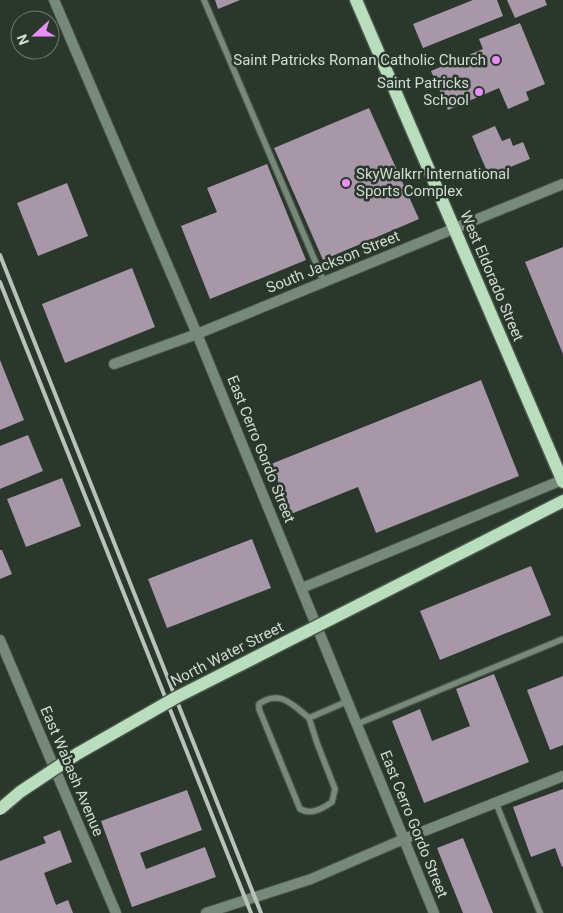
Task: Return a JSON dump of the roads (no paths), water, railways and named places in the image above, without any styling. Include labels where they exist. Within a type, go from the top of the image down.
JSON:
[{"type":"main road","name":"West Eldorado Street","points":[[356,0],[563,480]]},
{"type":"main road","name":"North Water Street","points":[[0,809],[20,792],[77,754],[177,698],[563,501]]},
{"type":"street","name":"East Cerro Gordo Street","points":[[54,0],[197,334],[434,913]]},
{"type":"street","name":"South Jackson Street","points":[[114,364],[197,334],[563,184]]},
{"type":"street","points":[[302,588],[563,480]]},
{"type":"street","name":"East Wabash Avenue","points":[[0,640],[116,913]]},
{"type":"street","points":[[206,913],[311,879],[404,839],[563,776]]},
{"type":"lane","points":[[204,0],[324,282]]},
{"type":"lane","points":[[357,724],[563,639]]},
{"type":"lane","points":[[274,697],[285,699],[309,718],[335,789],[335,794],[332,802],[314,811],[306,812],[300,809],[259,709],[259,704],[274,697]]},
{"type":"lane","points":[[309,718],[348,701]]},
{"type":"lane","points":[[496,803],[540,913]]},
{"type":"railway","points":[[0,255],[261,913]]},
{"type":"railway","points":[[0,282],[251,913]]},
{"type":"place","name":"Saint Patricks Roman Catholic Church","points":[[496,60]]},
{"type":"place","name":"Saint Patricks School","points":[[479,92]]},
{"type":"place","name":"SkyWalkrr International Sports Complex","points":[[346,183]]}]
